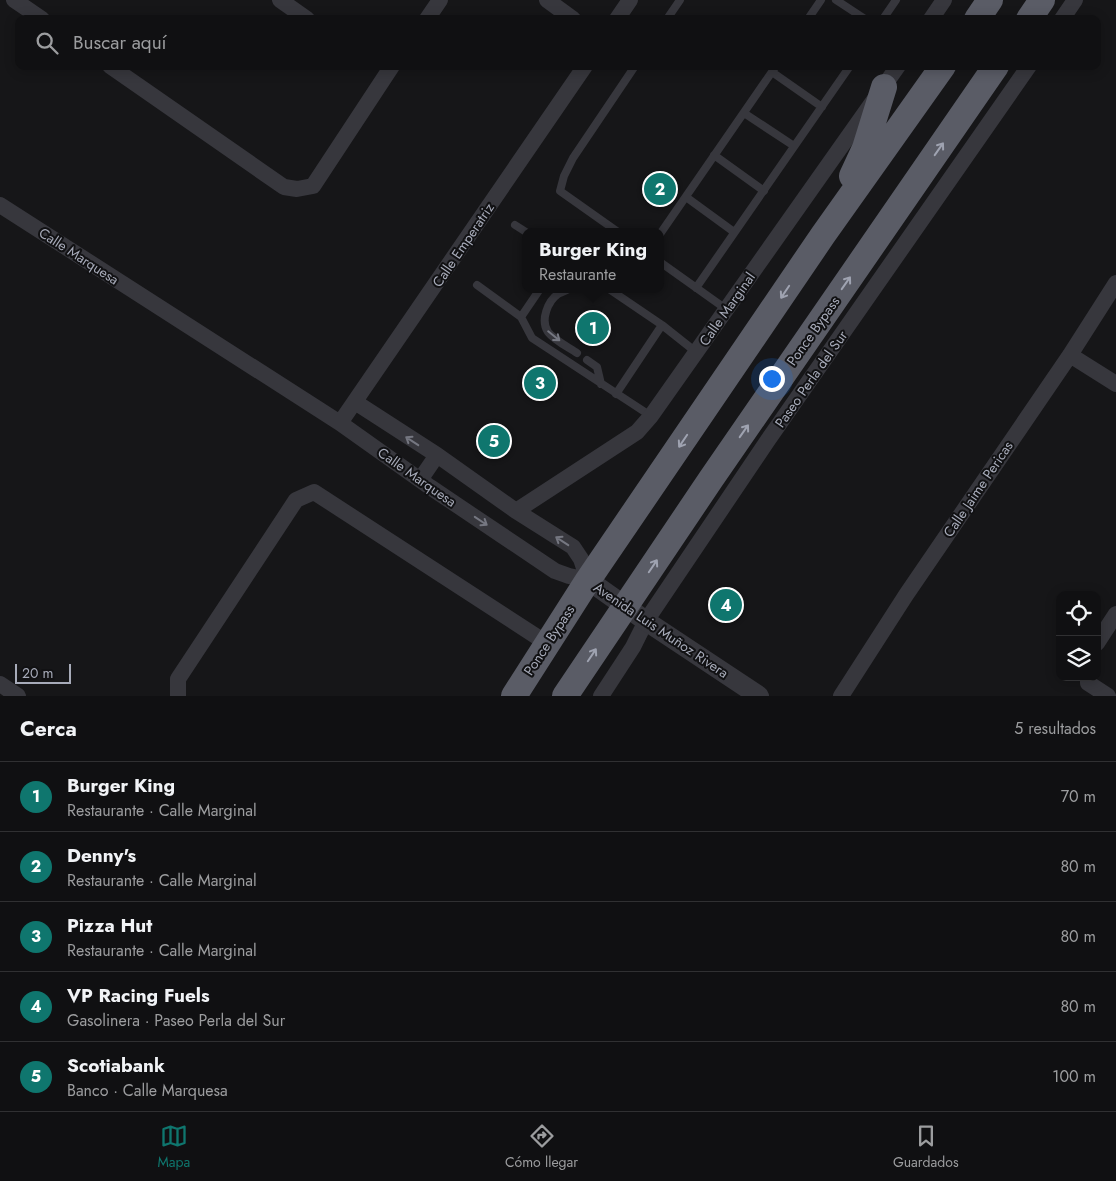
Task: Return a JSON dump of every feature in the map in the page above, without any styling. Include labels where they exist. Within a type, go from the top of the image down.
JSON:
[{"type":"highway","points":[[980,15],[990,0]]},
{"type":"highway","points":[[1032,15],[1042,0]]},
{"type":"highway","name":"Ponce Bypass","points":[[514,696],[588,580],[823,236],[941,70]]},
{"type":"highway","name":"Ponce Bypass","points":[[566,696],[625,606],[993,70]]},
{"type":"highway","points":[[823,236],[865,148],[891,77]]},
{"type":"street","points":[[14,0],[36,15]]},
{"type":"street","points":[[280,0],[301,15]]},
{"type":"street","points":[[430,15],[440,0]]},
{"type":"street","points":[[547,0],[568,15]]},
{"type":"street","points":[[620,15],[630,0]]},
{"type":"street","points":[[934,15],[944,0]]},
{"type":"street","points":[[1065,15],[1075,0]]},
{"type":"street","points":[[116,70],[284,187],[298,189],[313,186],[384,70]]},
{"type":"street","name":"Calle Emperatriz","points":[[340,424],[582,70]]},
{"type":"street","name":"Paseo Perla del Sur","points":[[601,696],[633,647],[646,621],[768,440],[1026,70]]},
{"type":"street","name":"Calle Marginal","points":[[516,511],[636,432],[651,416],[891,77]]},
{"type":"street","name":"Calle Marquesa","points":[[0,205],[340,424],[555,571],[588,580]]},
{"type":"street","name":"Calle Jaime Pericas","points":[[841,696],[906,595],[1070,355],[1116,283]]},
{"type":"street","points":[[1070,355],[1116,384]]},
{"type":"street","name":"Calle Marquesa","points":[[355,402],[516,511],[573,547],[581,559],[588,580]]},
{"type":"street","points":[[420,480],[437,456]]},
{"type":"street","points":[[178,696],[178,679],[296,500],[314,492],[548,644]]},
{"type":"street","name":"Avenida Luis Muñoz Rivera","points":[[588,580],[759,696]]},
{"type":"street","points":[[1101,637],[1116,614]]},
{"type":"street","points":[[1088,681],[1088,683],[1108,696]]},
{"type":"street","points":[[0,684],[18,696]]},
{"type":"lane","points":[[670,15],[680,0]]},
{"type":"lane","points":[[811,15],[821,0]]},
{"type":"lane","points":[[836,0],[859,15]]},
{"type":"lane","points":[[886,15],[896,0]]},
{"type":"lane","points":[[612,228],[560,191],[564,176],[573,158],[632,70]]},
{"type":"lane","points":[[664,228],[773,70]]},
{"type":"lane","points":[[775,70],[822,107]]},
{"type":"lane","points":[[696,288],[847,70]]},
{"type":"lane","points":[[744,113],[794,146]]},
{"type":"lane","points":[[714,155],[764,191]]},
{"type":"lane","points":[[686,196],[734,232]]},
{"type":"lane","points":[[515,225],[522,229]]},
{"type":"lane","points":[[664,265],[726,309]]},
{"type":"lane","points":[[476,285],[521,316],[532,338],[651,416]]},
{"type":"lane","points":[[521,316],[537,293]]},
{"type":"lane","points":[[559,293],[552,300],[546,312],[544,324],[549,333],[577,353]]},
{"type":"lane","points":[[616,293],[662,325],[696,352]]},
{"type":"lane","points":[[616,394],[662,325]]},
{"type":"lane","points":[[587,360],[597,367],[601,384]]},
{"type":"place","name":"Denny's","points":[[660,189]]},
{"type":"place","name":"Burger King","points":[[593,328]]},
{"type":"place","name":"Pizza Hut","points":[[540,383]]},
{"type":"place","name":"Scotiabank","points":[[494,441]]},
{"type":"place","name":"VP Racing Fuels","points":[[726,605]]}]
